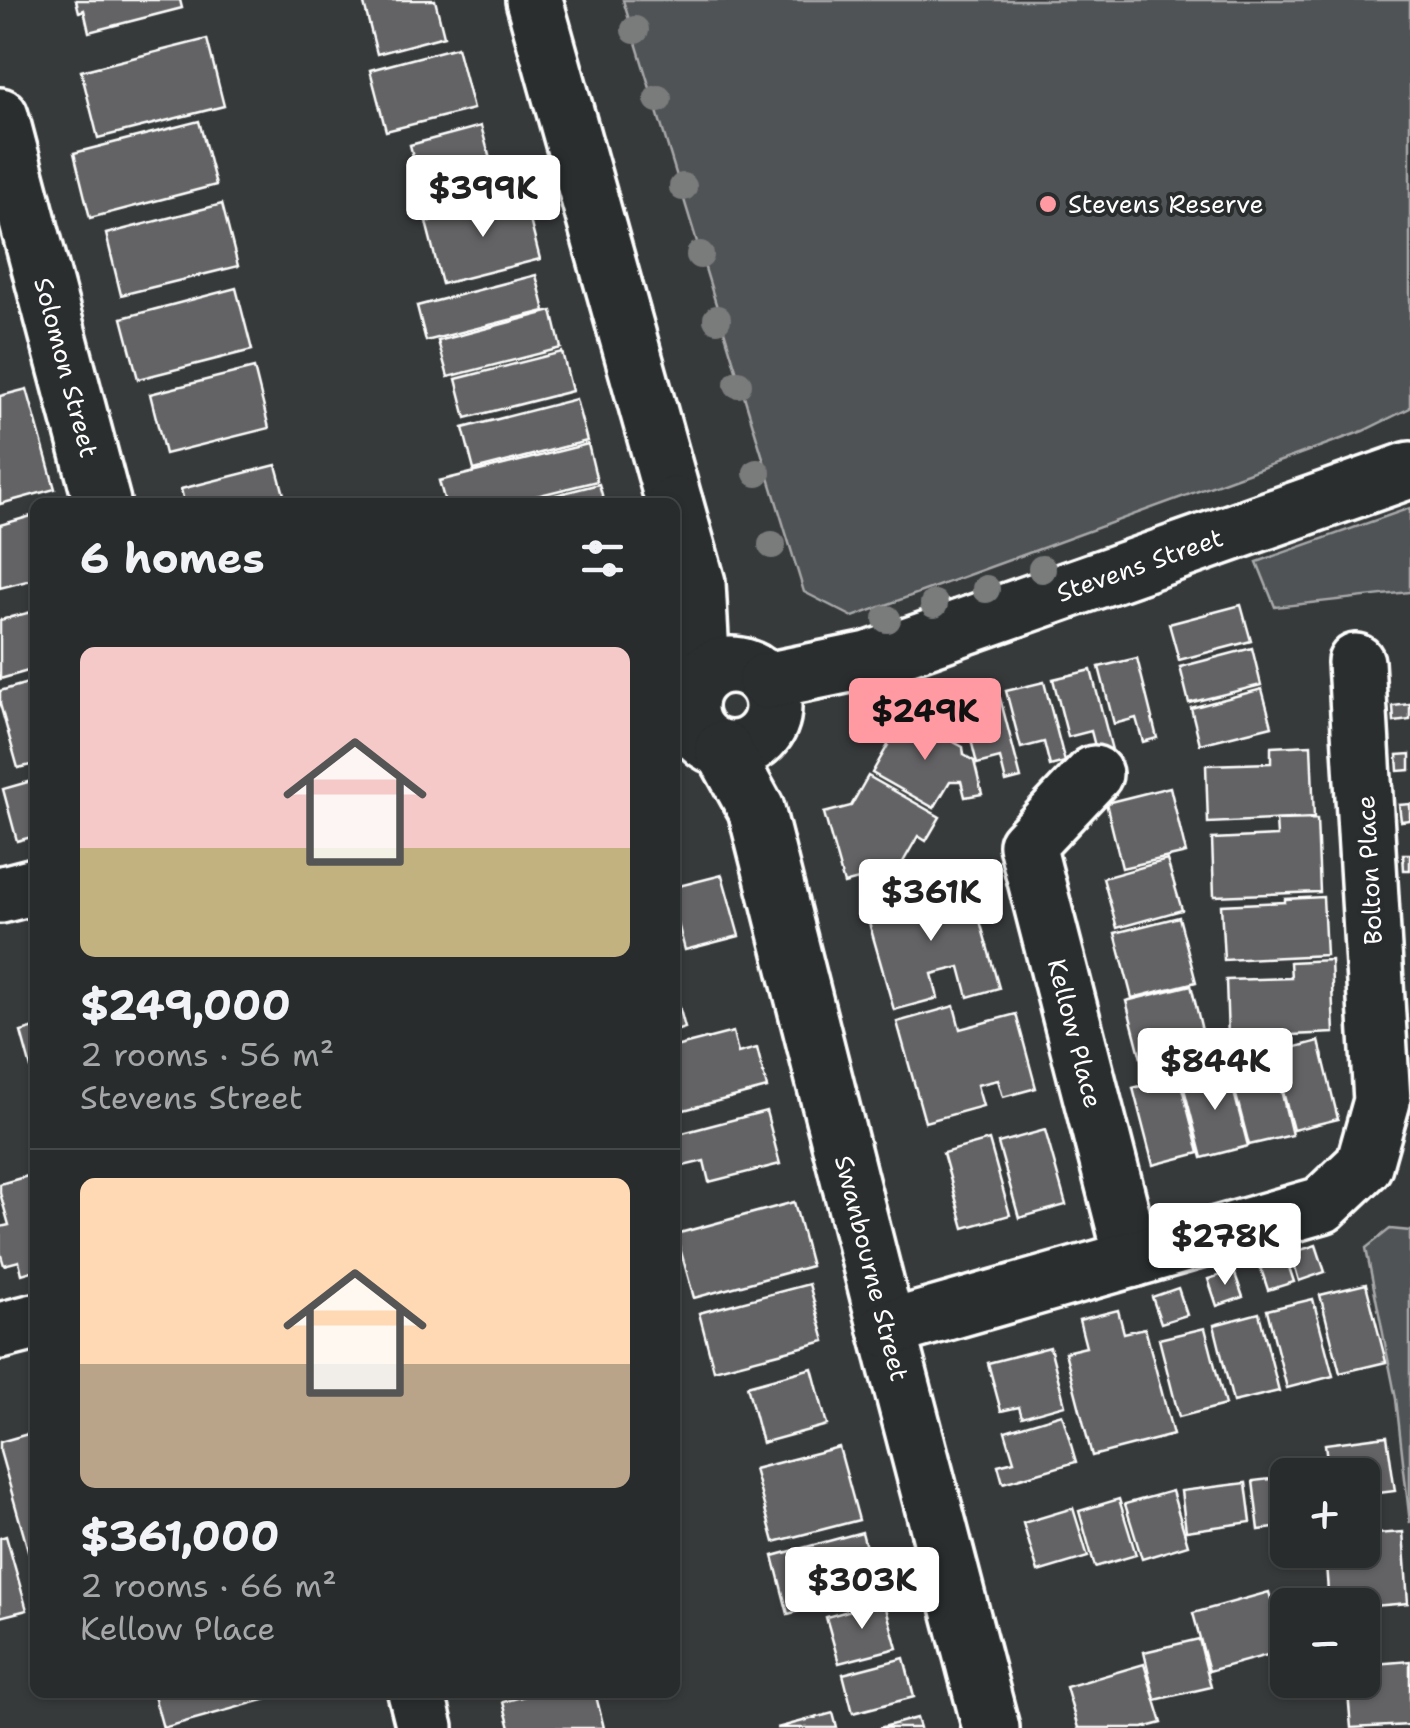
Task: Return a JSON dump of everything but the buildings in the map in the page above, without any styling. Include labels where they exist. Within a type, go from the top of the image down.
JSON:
[{"type":"street","name":"Swanbourne Street","points":[[534,0],[673,498]]},
{"type":"street","name":"Solomon Street","points":[[0,116],[101,498]]},
{"type":"street","name":"Stevens Street","points":[[721,710],[1410,470]]},
{"type":"street","name":"Swanbourne Street","points":[[680,522],[697,584],[721,710],[756,809],[991,1728]]},
{"type":"street","name":"Bolton Place","points":[[887,1330],[1322,1205],[1364,1165],[1382,1101],[1356,662]]},
{"type":"street","name":"Kellow Place","points":[[1094,774],[1027,845],[1132,1259]]},
{"type":"street","points":[[0,895],[30,887]]},
{"type":"street","points":[[0,1331],[30,1323]]},
{"type":"street","points":[[418,1698],[425,1728]]},
{"type":"shaded area","name":"Stevens Reserve","points":[[623,0],[1410,0],[1410,408],[1363,431],[853,617],[804,592]]},
{"type":"shaded area","points":[[1410,508],[1410,592],[1275,607],[1257,562]]},
{"type":"shaded area","points":[[1390,1229],[1410,1231],[1410,1523],[1396,1399],[1366,1248]]},
{"type":"place","name":"Stevens Reserve","points":[[1048,204]]}]
